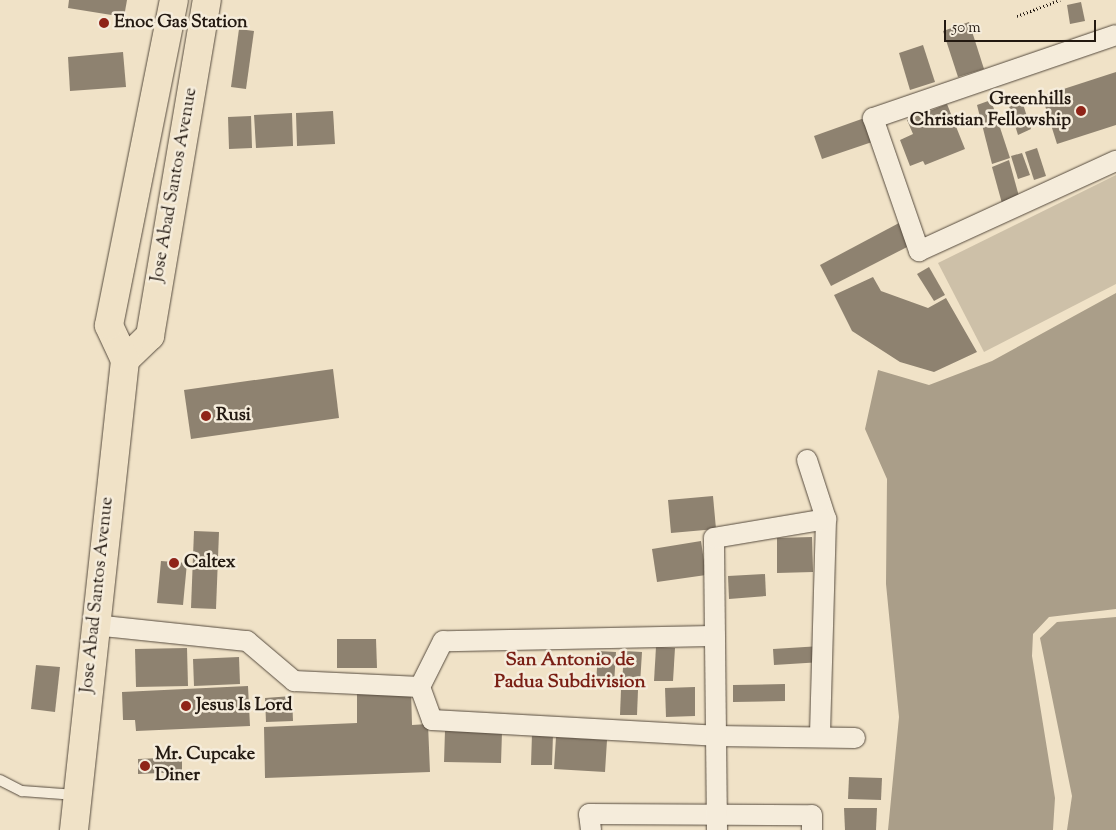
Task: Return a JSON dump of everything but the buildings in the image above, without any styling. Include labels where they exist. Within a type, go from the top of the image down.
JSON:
[{"type":"highway","name":"Jose Abad Santos Avenue","points":[[74,830],[94,625],[125,360],[109,326],[174,0]]},
{"type":"highway","name":"Jose Abad Santos Avenue","points":[[125,360],[150,336],[207,0]]},
{"type":"street","points":[[1116,35],[873,118],[920,251],[1116,160]]},
{"type":"street","points":[[807,460],[826,519],[820,737]]},
{"type":"street","points":[[716,823],[714,538],[826,519]]},
{"type":"street","points":[[94,625],[247,641],[294,681],[420,687]]},
{"type":"street","points":[[715,636],[443,641],[420,687],[432,720],[716,736],[855,738]]},
{"type":"street","points":[[591,830],[589,814],[716,823],[812,815],[812,830]]},
{"type":"lane","points":[[0,780],[22,791],[78,795]]},
{"type":"path","points":[[1017,16],[1060,0]]},
{"type":"shaded area","points":[[1116,175],[1116,284],[984,352],[938,263]]},
{"type":"shaded area","points":[[1116,293],[1116,609],[1049,617],[1033,634],[1032,656],[1055,798],[1053,830],[888,830],[899,717],[886,584],[887,479],[865,429],[878,370],[929,385],[992,361]]},
{"type":"shaded area","points":[[1116,617],[1116,830],[1067,830],[1072,796],[1040,638],[1057,622]]},
{"type":"place","name":"Enoc Gas Station","points":[[104,23]]},
{"type":"place","name":"Greenhills Christian Fellowship","points":[[1081,111]]},
{"type":"place","name":"Rusi","points":[[206,416]]},
{"type":"place","name":"Caltex","points":[[174,563]]},
{"type":"place","name":"Jesus Is Lord","points":[[186,706]]},
{"type":"place","name":"Mr. Cupcake Diner","points":[[145,766]]},
{"type":"district","name":"San Antonio de Padua Subdivision","points":[[570,672]]}]
